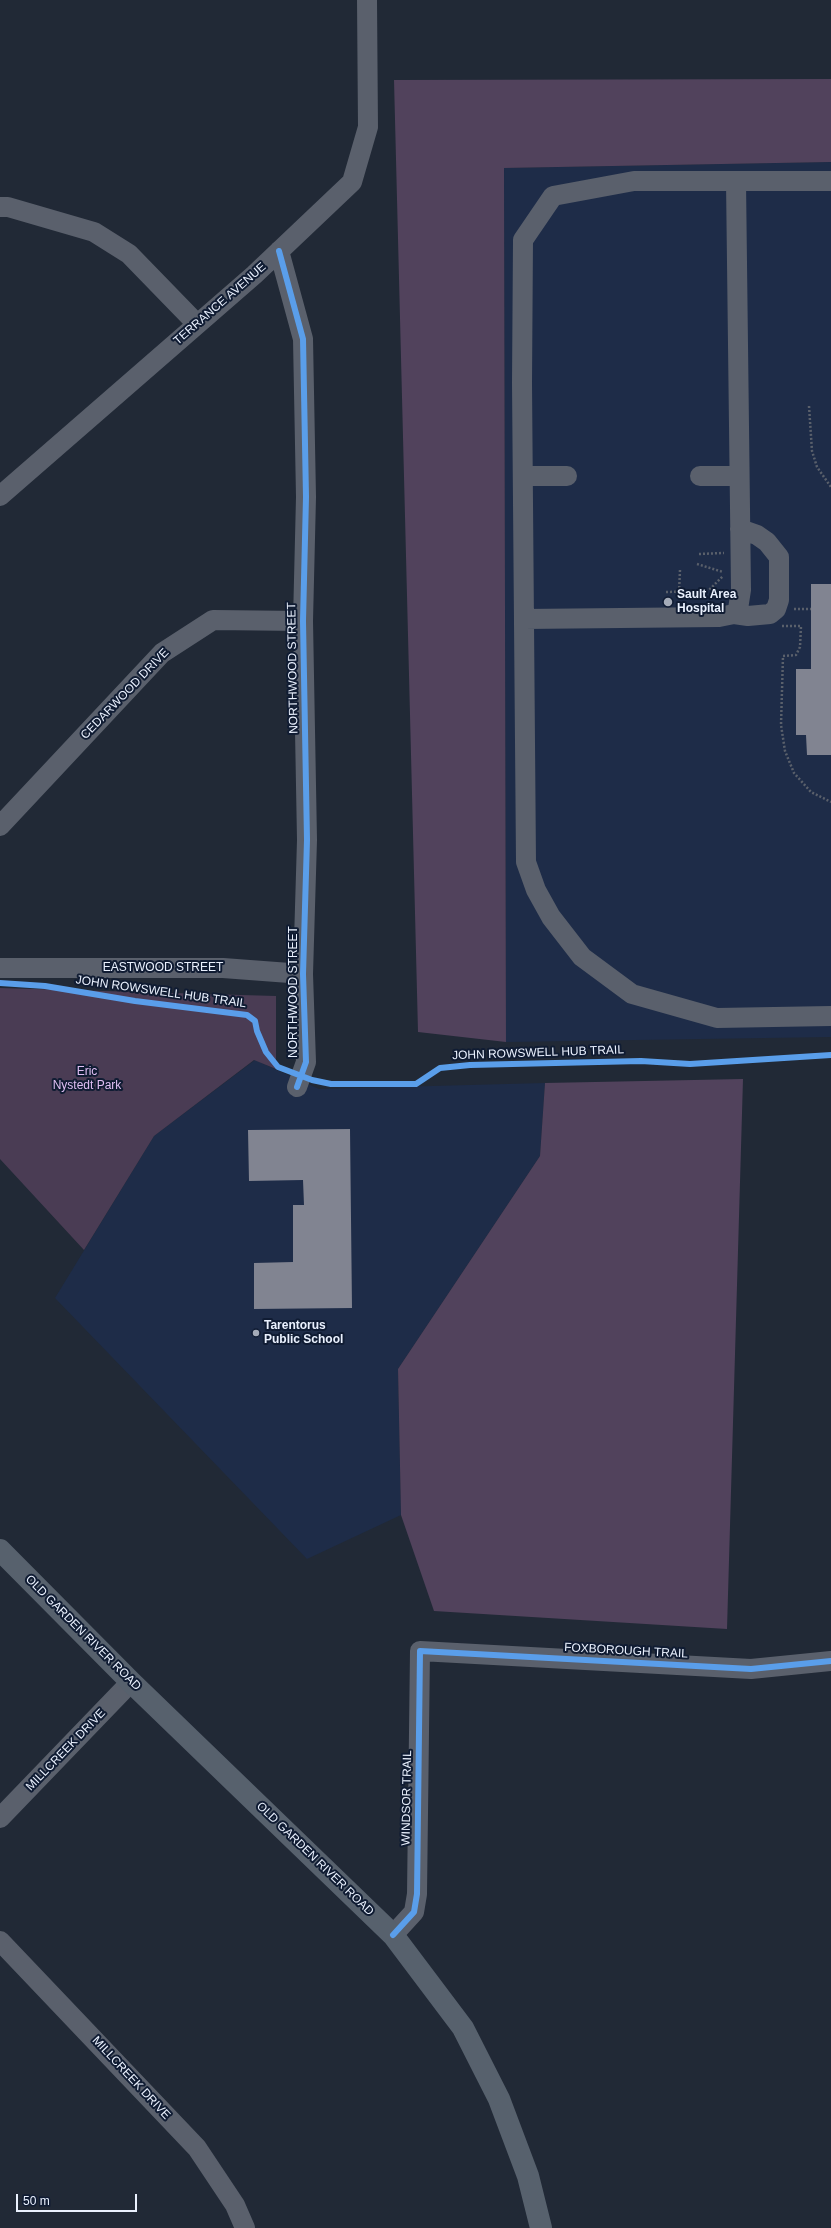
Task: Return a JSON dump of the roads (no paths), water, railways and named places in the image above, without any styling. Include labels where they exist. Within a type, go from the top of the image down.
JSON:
[{"type":"main road","name":"OLD GARDEN RIVER ROAD","points":[[0,1550],[131,1682],[393,1935],[463,2028],[499,2099],[528,2176],[541,2228]]},
{"type":"street","name":"TERRANCE AVENUE","points":[[0,496],[279,251],[352,182],[368,127],[367,0]]},
{"type":"street","points":[[831,181],[634,181],[554,196],[523,240],[526,862],[536,890],[551,917],[582,957],[632,994],[718,1018],[831,1016]]},
{"type":"street","points":[[734,614],[740,603],[741,590],[736,181]]},
{"type":"street","points":[[0,207],[8,207],[94,232],[128,254],[196,324]]},
{"type":"street","name":"NORTHWOOD STREET","points":[[279,251],[303,339],[306,497],[303,621],[307,840],[303,974],[306,1062],[297,1087]]},
{"type":"street","points":[[523,476],[567,476]]},
{"type":"street","points":[[700,476],[739,476]]},
{"type":"street","points":[[524,619],[703,618],[727,617],[734,614],[748,616],[770,614],[776,609],[779,600],[779,557],[767,542],[757,535],[740,529]]},
{"type":"street","name":"CEDARWOOD DRIVE","points":[[0,826],[162,653],[213,620],[303,621]]},
{"type":"street","name":"EASTWOOD STREET","points":[[0,968],[223,968],[303,974]]},
{"type":"street","name":"FOXBOROUGH TRAIL","points":[[420,1651],[751,1669],[831,1661]]},
{"type":"street","name":"WINDSOR TRAIL","points":[[393,1935],[414,1912],[417,1894],[420,1651]]},
{"type":"street","name":"MILLCREEK DRIVE","points":[[0,1818],[131,1682]]},
{"type":"street","name":"MILLCREEK DRIVE","points":[[0,1941],[197,2148],[234,2204],[245,2228]]},
{"type":"place","name":"Sault Area Hospital","points":[[668,602]]},
{"type":"place","name":"Tarentorus Public School","points":[[256,1333]]},
{"type":"park label","name":"Eric Nystedt Park","points":[[87,1079]]}]
